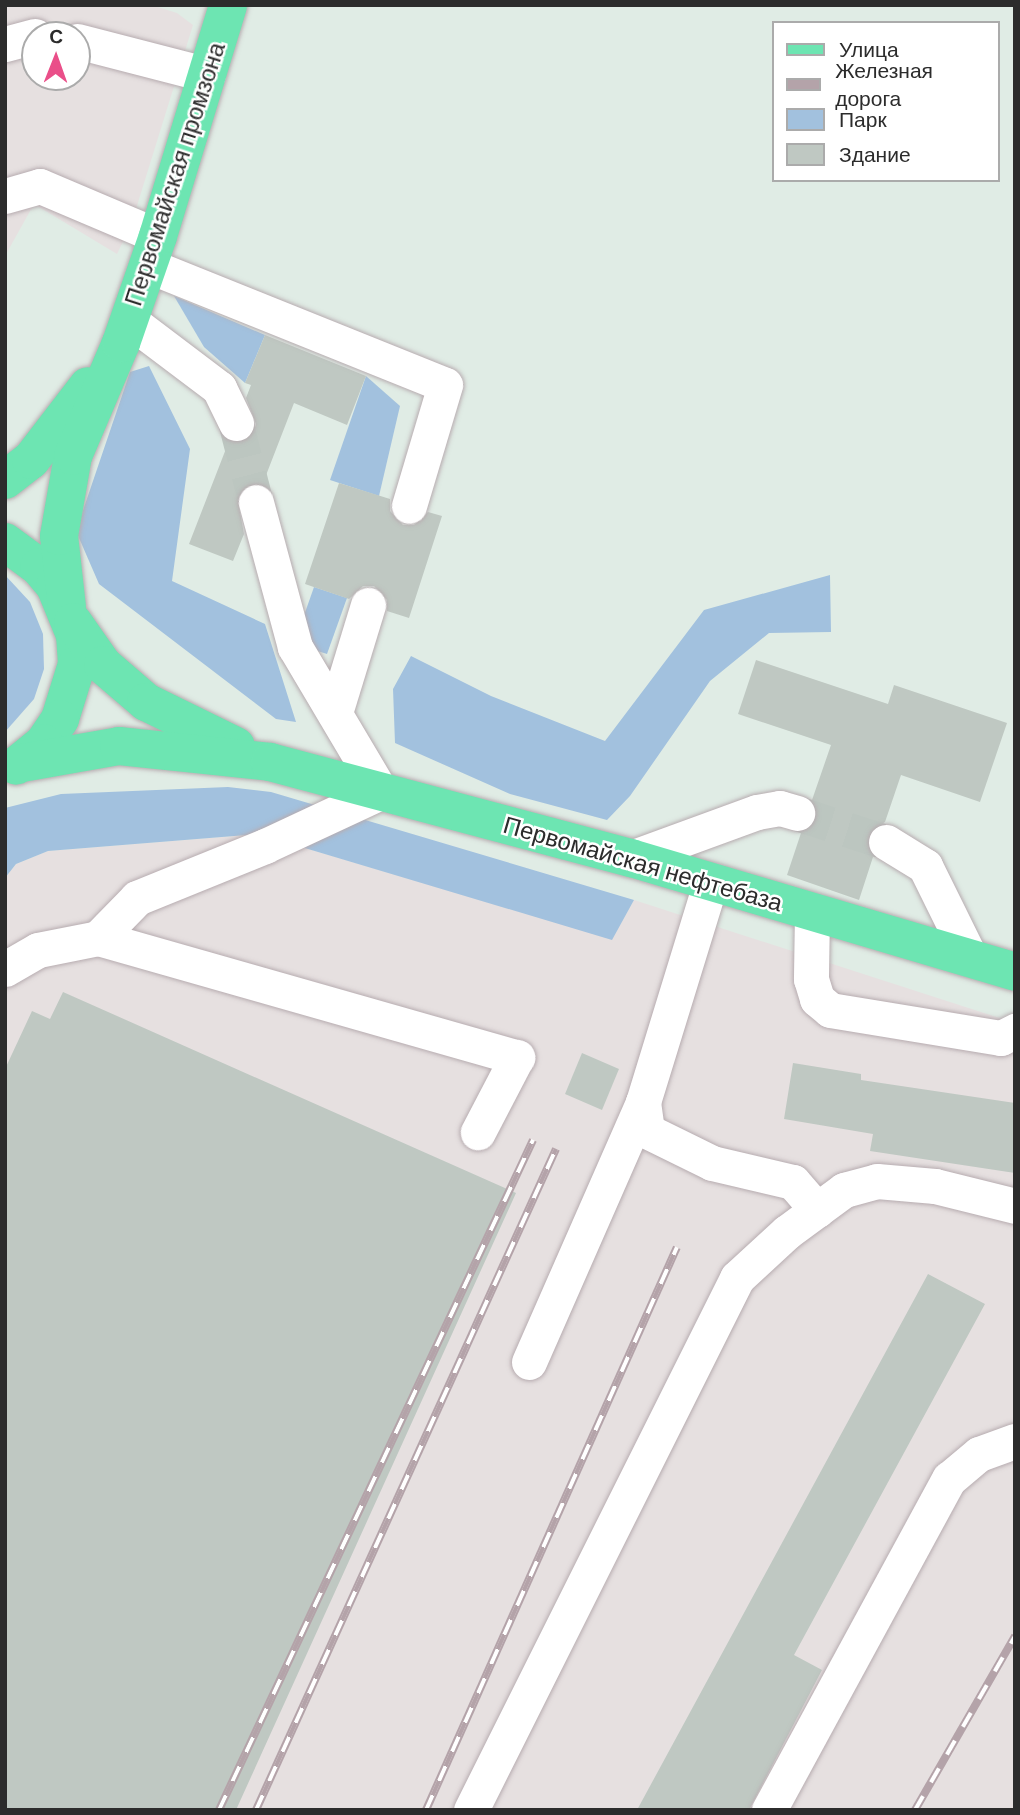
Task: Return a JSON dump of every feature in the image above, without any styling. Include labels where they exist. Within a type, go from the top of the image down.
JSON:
[{"type":"main road","name":"Первомайская промзона","points":[[125,331],[153,250],[228,5]]},
{"type":"main road","points":[[5,480],[31,460],[125,331]]},
{"type":"main road","points":[[13,767],[44,743],[72,693],[77,664],[59,536],[73,456],[125,331]]},
{"type":"main road","points":[[5,542],[39,566],[103,665],[146,702],[270,762]]},
{"type":"main road","points":[[13,767],[119,746],[270,762]]},
{"type":"main road","name":"Первомайская нефтебаза","points":[[270,762],[631,858],[1015,972]]},
{"type":"lane","points":[[91,45],[208,75]]},
{"type":"lane","points":[[5,196],[40,186],[153,250],[445,385],[409,506]]},
{"type":"lane","points":[[125,331],[219,388],[236,423]]},
{"type":"lane","points":[[98,938],[137,898],[381,792],[295,647],[256,502]]},
{"type":"lane","points":[[335,713],[368,605]]},
{"type":"lane","points":[[631,858],[757,812],[780,808],[797,813]]},
{"type":"lane","points":[[886,842],[925,866],[970,957]]},
{"type":"lane","points":[[529,1362],[643,1102],[711,881]]},
{"type":"lane","points":[[812,912],[811,979],[817,999],[830,1010],[1001,1038],[1015,1031]]},
{"type":"lane","points":[[5,969],[38,950],[98,938],[517,1057],[478,1132]]},
{"type":"lane","points":[[643,1102],[648,1131],[712,1163],[793,1182],[817,1210]]},
{"type":"lane","points":[[471,1810],[737,1278],[844,1190],[877,1181],[935,1186],[1015,1206]]},
{"type":"lane","points":[[769,1810],[948,1479],[979,1454],[1015,1441]]},
{"type":"shaded area","points":[[5,5],[151,5],[177,13],[193,25],[131,225],[117,254],[34,204],[5,256]]},
{"type":"shaded area","points":[[258,834],[612,939],[634,900],[1015,1023],[1015,1810],[5,1810],[5,878],[16,864],[48,851]]},
{"type":"green space","points":[[174,296],[265,335],[245,383],[204,347]]},
{"type":"green space","points":[[149,366],[190,449],[172,581],[265,624],[296,722],[276,719],[99,584],[76,531],[130,372]]},
{"type":"green space","points":[[366,376],[400,406],[379,496],[330,480]]},
{"type":"green space","points":[[5,575],[30,602],[43,634],[44,669],[34,699],[5,732]]},
{"type":"green space","points":[[830,575],[831,632],[769,633],[710,681],[630,796],[607,820],[510,794],[395,743],[393,689],[411,656],[491,696],[605,741],[704,610]]},
{"type":"green space","points":[[314,587],[347,598],[327,654],[305,647],[301,624]]},
{"type":"green space","points":[[228,787],[271,792],[634,900],[612,940],[258,834],[48,851],[16,864],[5,878],[5,808],[61,794]]},
{"type":"building","points":[[265,335],[366,376],[347,425],[294,403],[263,483],[250,483],[237,496],[244,534],[233,561],[189,544],[229,441],[244,441],[253,434],[256,424],[246,398],[251,385],[245,383]]},
{"type":"building","points":[[339,483],[390,499],[390,511],[403,525],[414,525],[428,512],[442,516],[409,618],[387,611],[387,600],[374,586],[363,586],[349,599],[305,584]]},
{"type":"building","points":[[756,660],[888,704],[894,685],[1007,723],[980,802],[901,775],[885,822],[869,832],[866,842],[873,857],[859,900],[787,875],[801,833],[816,819],[812,800],[831,745],[738,714]]},
{"type":"building","points":[[63,992],[516,1193],[236,1810],[5,1810],[5,1069],[32,1011],[50,1019]]},
{"type":"building","points":[[582,1053],[619,1069],[602,1110],[565,1094]]},
{"type":"building","points":[[793,1063],[861,1074],[861,1080],[1015,1103],[1015,1173],[870,1151],[873,1134],[784,1119]]},
{"type":"building","points":[[928,1274],[985,1304],[794,1655],[822,1670],[749,1810],[637,1810]]},
{"type":"tunnel","points":[[236,423],[256,502]]},
{"type":"tunnel","points":[[797,813],[886,842]]},
{"type":"railway","points":[[219,1810],[533,1140]]},
{"type":"railway","points":[[256,1810],[556,1149]]},
{"type":"railway","points":[[426,1810],[677,1247]]},
{"type":"railway","points":[[915,1810],[1015,1636]]}]
